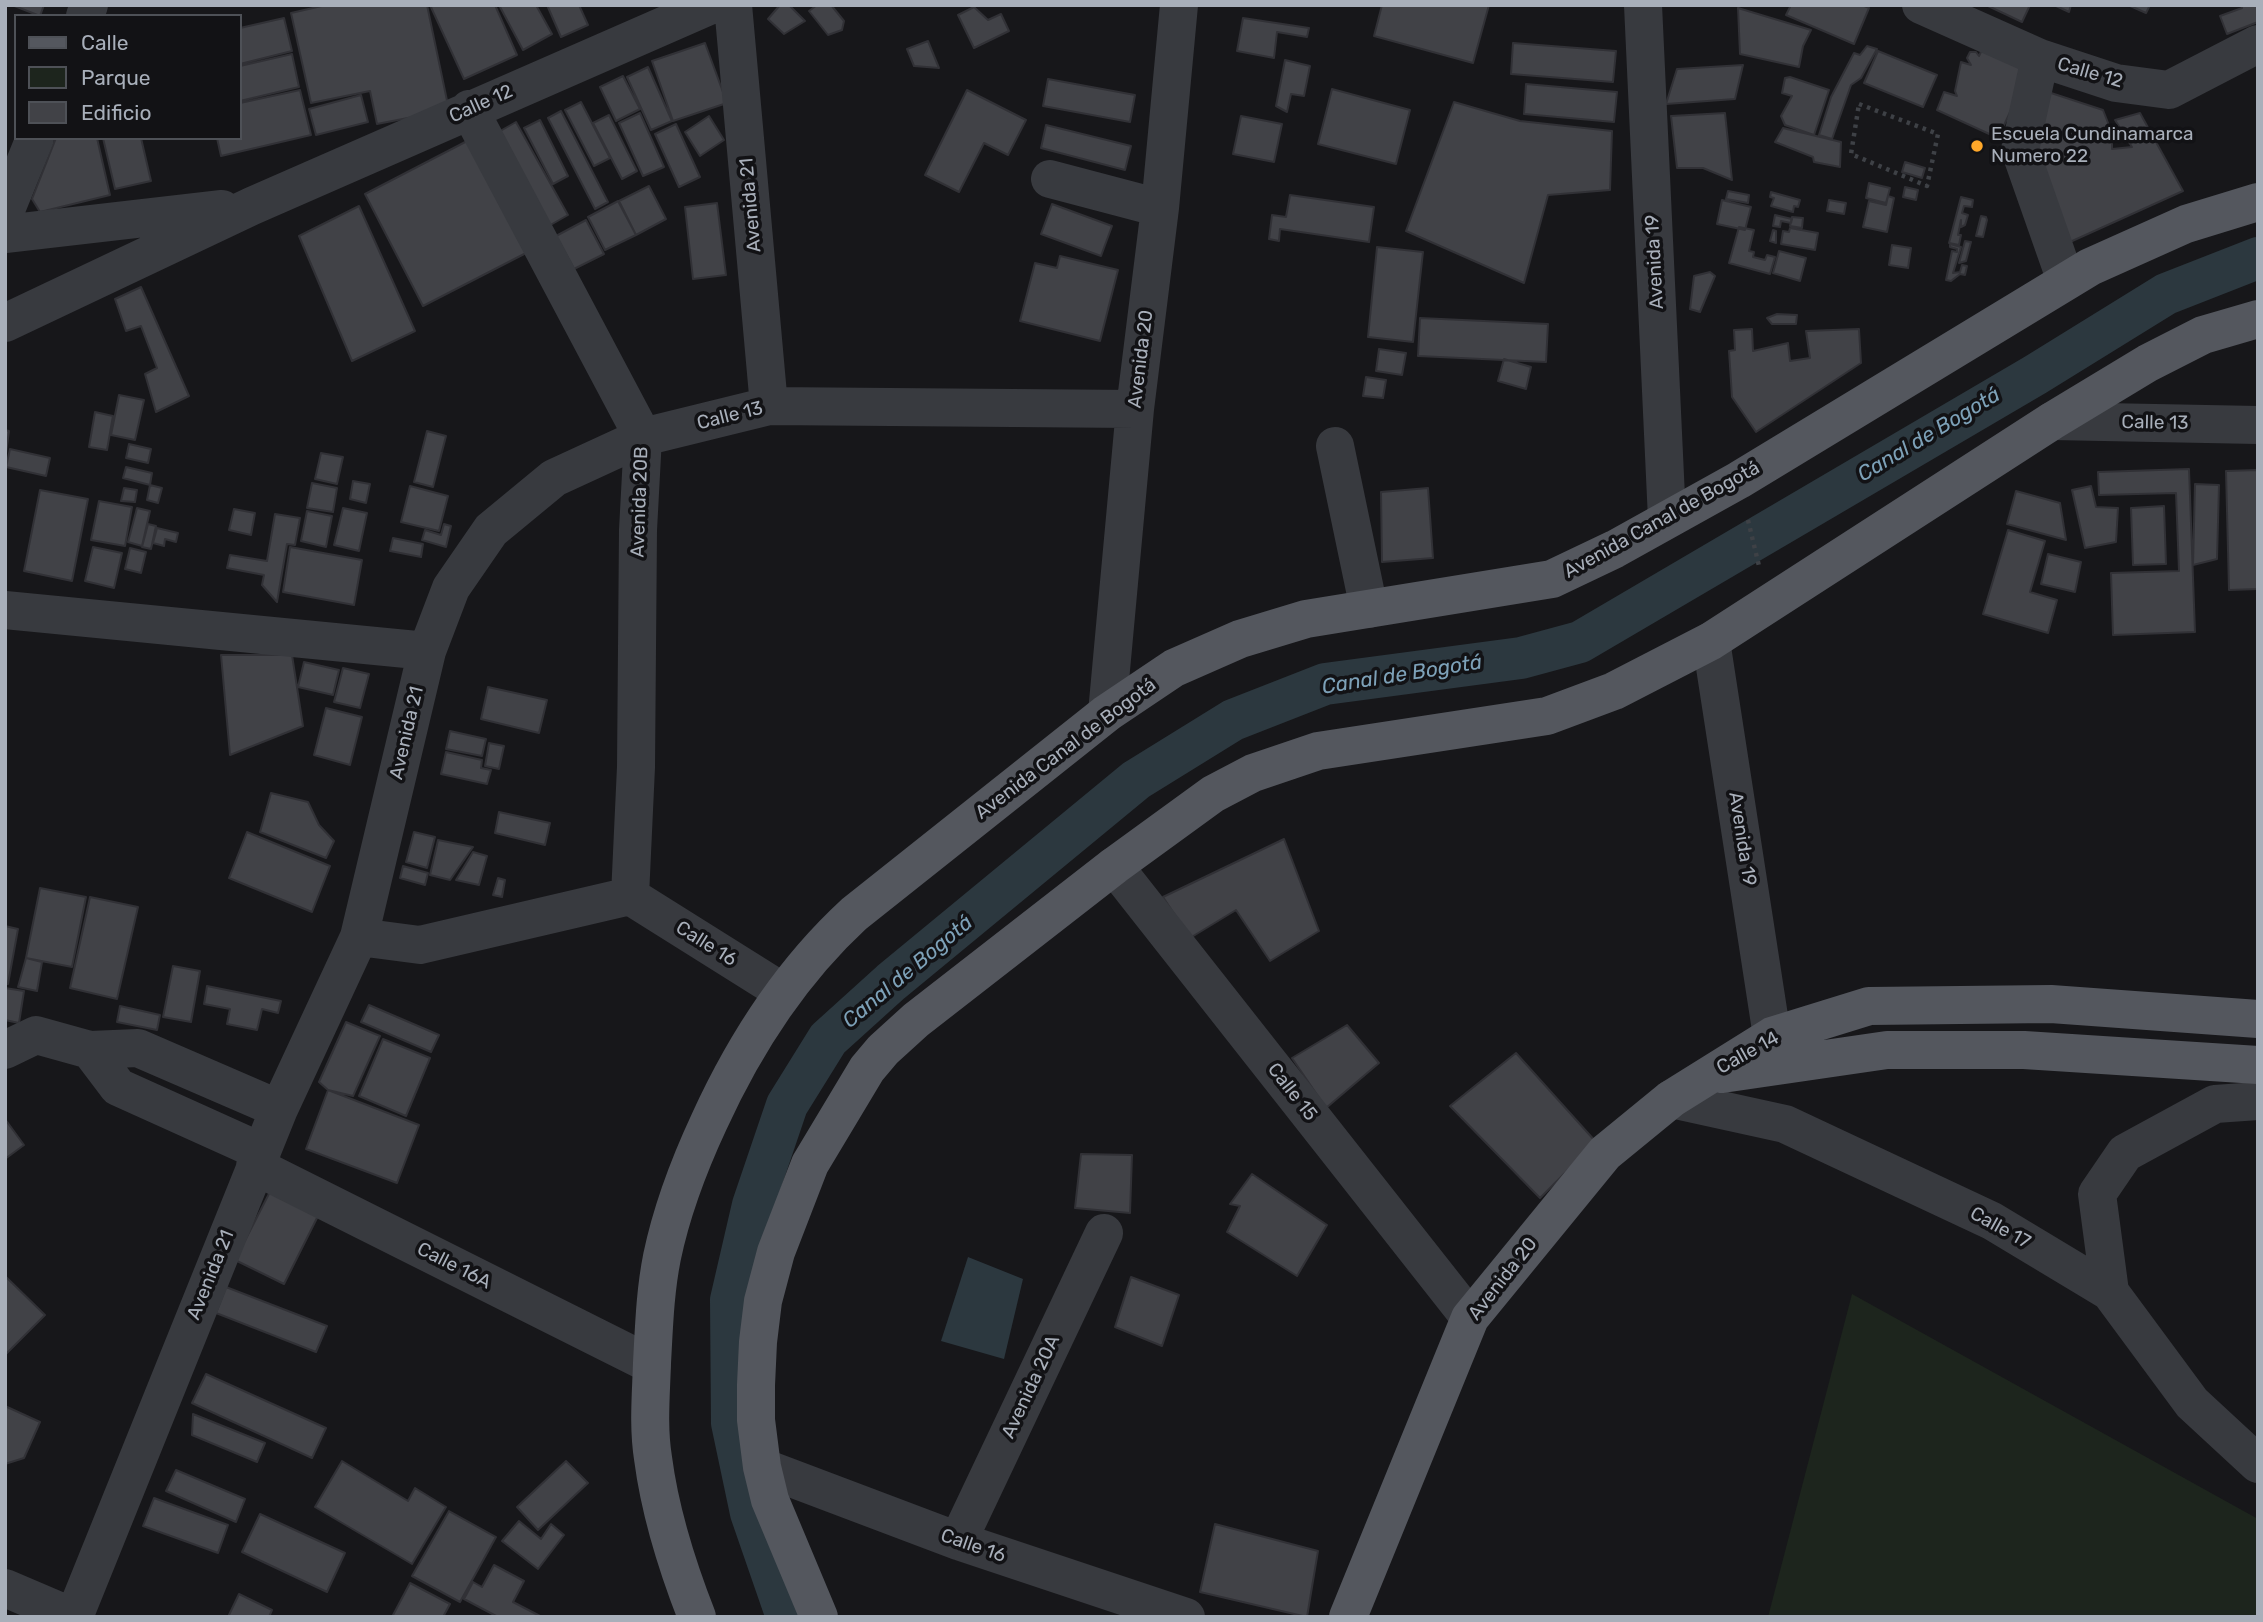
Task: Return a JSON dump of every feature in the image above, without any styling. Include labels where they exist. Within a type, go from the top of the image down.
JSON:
[{"type":"main road","name":"Avenida Canal de Bogotá","points":[[697,1617],[660,1502],[652,1457],[649,1415],[656,1302],[662,1259],[688,1168],[730,1075],[783,992],[825,941],[854,914],[1107,713],[1174,668],[1230,643],[1278,626],[1552,579],[1615,549],[1739,480],[2066,281],[2124,250],[2186,225],[2258,202]]},
{"type":"main road","points":[[819,1617],[770,1500],[762,1467],[756,1420],[756,1385],[763,1301],[776,1252],[810,1164],[867,1069],[883,1050],[916,1020],[1114,866],[1213,794],[1252,773],[1284,760],[1318,751],[1547,716],[1614,691],[1711,641],[2052,421],[2180,346],[2203,335],[2258,318]]},
{"type":"main road","name":"Calle 14","points":[[1706,1076],[1772,1036],[1869,1006],[2051,1004],[2258,1019]]},
{"type":"main road","name":"Calle 14","points":[[1706,1076],[1887,1050],[2024,1050],[2258,1065]]},
{"type":"main road","name":"Avenida 20","points":[[1348,1617],[1470,1318],[1605,1153],[1671,1099],[1706,1076]]},
{"type":"street","name":"Calle 12","points":[[5,324],[252,206],[711,5]]},
{"type":"street","name":"Avenida 21","points":[[733,5],[769,406]]},
{"type":"street","name":"Avenida 20","points":[[1107,713],[1135,408],[1160,208],[1179,5]]},
{"type":"street","name":"Avenida 19","points":[[1643,5],[1667,519]]},
{"type":"street","name":"Calle 12","points":[[1921,5],[2040,58],[2116,83],[2169,90],[2258,44]]},
{"type":"street","points":[[2040,58],[2020,150],[2066,281]]},
{"type":"street","name":"Avenida 20B","points":[[469,109],[643,437],[638,530],[636,767],[630,896]]},
{"type":"street","points":[[5,212],[34,140]]},
{"type":"street","points":[[1050,179],[1160,208]]},
{"type":"street","name":"Calle 12","points":[[5,234],[252,206]]},
{"type":"street","name":"Calle 13","points":[[426,651],[451,588],[491,530],[554,478],[643,437],[769,406],[1135,408]]},
{"type":"street","name":"Calle 13","points":[[2052,421],[2258,425]]},
{"type":"street","points":[[1335,446],[1368,609]]},
{"type":"street","points":[[5,610],[426,651]]},
{"type":"street","name":"Avenida 19","points":[[1711,641],[1772,1036]]},
{"type":"street","name":"Avenida 21","points":[[73,1617],[279,1109],[359,937],[426,651]]},
{"type":"street","name":"Calle 15","points":[[1114,866],[1470,1318]]},
{"type":"street","points":[[359,937],[420,945],[630,896]]},
{"type":"street","name":"Calle 16","points":[[630,896],[783,992]]},
{"type":"street","points":[[5,1050],[36,1034],[90,1050],[138,1048],[279,1109]]},
{"type":"street","name":"Calle 16A","points":[[90,1050],[118,1087],[652,1365]]},
{"type":"street","name":"Calle 17","points":[[1671,1099],[1785,1124],[1992,1222],[2110,1292],[2192,1403],[2258,1464]]},
{"type":"street","points":[[2110,1292],[2097,1194],[2125,1153],[2215,1104],[2258,1101]]},
{"type":"street","name":"Avenida 20A","points":[[958,1541],[1104,1233]]},
{"type":"street","name":"Calle 16","points":[[762,1467],[958,1541],[1186,1617]]},
{"type":"street","points":[[5,1588],[73,1617]]},
{"type":"path","points":[[1859,104],[1938,134],[1927,186],[1851,154],[1859,104]]},
{"type":"path","points":[[1747,515],[1760,572]]},
{"type":"green space","points":[[1852,1294],[2258,1519],[2258,1617],[1768,1617]]},
{"type":"shaded area","points":[[968,1257],[1023,1279],[1004,1359],[941,1341]]},
{"type":"building","points":[[12,5],[44,5],[41,14]]},
{"type":"building","points":[[326,5],[427,5],[449,110],[377,124],[370,91],[311,103],[291,13]]},
{"type":"building","points":[[430,5],[495,5],[517,55],[464,79]]},
{"type":"building","points":[[499,5],[536,5],[552,34],[523,50]]},
{"type":"building","points":[[547,5],[579,5],[588,25],[561,37]]},
{"type":"building","points":[[780,5],[789,5],[805,21],[784,34],[768,19]]},
{"type":"building","points":[[817,5],[831,5],[844,21],[842,30],[828,35],[809,11]]},
{"type":"building","points":[[1382,5],[1489,5],[1473,63],[1374,36]]},
{"type":"building","points":[[1791,5],[1862,5],[1869,8],[1854,44],[1786,15]]},
{"type":"building","points":[[1986,5],[2030,5],[2022,22]]},
{"type":"building","points":[[2054,5],[2071,5],[2069,12]]},
{"type":"building","points":[[2128,5],[2150,5],[2146,13]]},
{"type":"building","points":[[2241,5],[2258,5],[2258,22],[2227,34],[2220,16],[2242,8]]},
{"type":"building","points":[[974,7],[988,20],[1001,14],[1009,31],[974,48],[958,15]]},
{"type":"building","points":[[1738,8],[1811,30],[1803,46],[1799,67],[1740,54]]},
{"type":"building","points":[[284,18],[292,51],[242,64],[242,28]]},
{"type":"building","points":[[1243,18],[1309,28],[1307,37],[1277,32],[1274,58],[1237,51]]},
{"type":"building","points":[[928,41],[939,68],[914,66],[907,49]]},
{"type":"building","points":[[1986,41],[2034,61],[1998,138],[1937,110],[1944,92],[1957,96],[1955,91],[1961,62],[1971,65],[1967,58],[1970,52],[1976,52],[1979,56]]},
{"type":"building","points":[[705,43],[727,103],[673,121],[652,61]]},
{"type":"building","points":[[1513,43],[1616,51],[1613,82],[1511,74]]},
{"type":"building","points":[[1867,46],[1877,49],[1861,78],[1851,85],[1832,139],[1819,135],[1831,97],[1854,53],[1860,55]]},
{"type":"building","points":[[1878,51],[1937,75],[1923,107],[1864,83]]},
{"type":"building","points":[[292,54],[299,87],[242,101],[242,66]]},
{"type":"building","points":[[1285,60],[1310,66],[1304,96],[1291,94],[1287,112],[1276,106]]},
{"type":"building","points":[[1743,65],[1735,99],[1666,104],[1677,69]]},
{"type":"building","points":[[648,67],[672,121],[651,130],[627,77]]},
{"type":"building","points":[[623,76],[640,109],[616,121],[600,87]]},
{"type":"building","points":[[1790,77],[1829,90],[1814,135],[1785,125],[1781,116],[1792,96],[1782,93],[1785,78]]},
{"type":"building","points":[[1048,79],[1135,95],[1130,122],[1043,106]]},
{"type":"building","points":[[1526,84],[1617,92],[1614,122],[1524,114]]},
{"type":"building","points":[[1332,89],[1410,110],[1396,164],[1318,144]]},
{"type":"building","points":[[300,90],[311,135],[221,156],[217,140],[242,140],[242,103]]},
{"type":"building","points":[[967,90],[1026,120],[1008,155],[984,143],[959,192],[925,175]]},
{"type":"building","points":[[2045,91],[2103,110],[2112,133],[2112,149],[2132,147],[2115,120],[2140,113],[2183,191],[2070,242],[2033,168]]},
{"type":"building","points":[[361,95],[368,122],[316,135],[309,109]]},
{"type":"building","points":[[581,102],[610,158],[594,166],[565,110]]},
{"type":"building","points":[[1454,102],[1520,121],[1612,131],[1610,190],[1548,195],[1524,283],[1406,231]]},
{"type":"building","points":[[561,111],[608,202],[595,209],[548,118]]},
{"type":"building","points":[[640,113],[664,167],[643,176],[619,123]]},
{"type":"building","points":[[1725,113],[1732,180],[1703,168],[1677,168],[1671,116]]},
{"type":"building","points":[[609,115],[637,171],[622,179],[593,123]]},
{"type":"building","points":[[709,116],[724,140],[700,156],[685,132]]},
{"type":"building","points":[[1241,116],[1282,124],[1274,162],[1233,154]]},
{"type":"building","points":[[540,120],[568,176],[553,184],[524,128]]},
{"type":"building","points":[[516,122],[568,215],[540,231],[488,138]]},
{"type":"building","points":[[676,124],[700,177],[679,187],[655,134]]},
{"type":"building","points":[[1046,125],[1131,146],[1125,170],[1041,148]]},
{"type":"building","points":[[1783,128],[1841,142],[1840,167],[1814,162],[1813,157],[1775,142]]},
{"type":"building","points":[[471,139],[530,251],[423,306],[365,194]]},
{"type":"building","points":[[55,140],[97,140],[110,195],[40,212],[32,199]]},
{"type":"building","points":[[103,140],[141,140],[151,181],[115,189]]},
{"type":"building","points":[[1905,162],[1925,168],[1922,178],[1902,172]]},
{"type":"building","points":[[1869,183],[1890,188],[1886,203],[1866,198]]},
{"type":"building","points":[[649,186],[666,219],[636,235],[619,201]]},
{"type":"building","points":[[1905,187],[1918,190],[1916,200],[1903,197]]},
{"type":"building","points":[[1728,191],[1749,195],[1748,203],[1726,199]]},
{"type":"building","points":[[1771,192],[1800,200],[1798,207],[1794,206],[1793,212],[1771,206],[1774,198],[1770,197]]},
{"type":"building","points":[[1290,195],[1374,207],[1369,242],[1280,229],[1279,241],[1269,239],[1272,215],[1286,217]]},
{"type":"building","points":[[1888,196],[1894,198],[1887,232],[1863,227],[1869,201],[1886,205]]},
{"type":"building","points":[[1961,197],[1973,200],[1972,207],[1964,206],[1962,213],[1968,215],[1965,225],[1961,227],[1961,220],[1959,245],[1949,243]]},
{"type":"building","points":[[1722,200],[1751,207],[1745,230],[1717,224]]},
{"type":"building","points":[[1829,200],[1846,203],[1844,214],[1827,211]]},
{"type":"building","points":[[618,201],[636,235],[605,250],[588,217]]},
{"type":"building","points":[[717,203],[726,275],[693,279],[685,207]]},
{"type":"building","points":[[1052,204],[1112,226],[1101,256],[1041,234]]},
{"type":"building","points":[[359,206],[415,331],[352,361],[299,236]]},
{"type":"building","points":[[1775,215],[1792,219],[1791,223],[1781,221],[1780,227],[1773,226]]},
{"type":"building","points":[[1981,216],[1987,220],[1983,237],[1976,236]]},
{"type":"building","points":[[1792,217],[1803,218],[1802,228],[1790,226]]},
{"type":"building","points":[[586,220],[604,254],[574,269],[556,236]]},
{"type":"building","points":[[1739,227],[1754,230],[1749,251],[1754,252],[1753,257],[1765,260],[1767,255],[1775,257],[1770,274],[1729,263]]},
{"type":"building","points":[[1790,228],[1818,233],[1815,250],[1781,244],[1783,231],[1789,232]]},
{"type":"building","points":[[1773,230],[1776,231],[1776,243],[1770,241]]},
{"type":"building","points":[[1965,241],[1971,242],[1966,261],[1959,263]]},
{"type":"building","points":[[1950,244],[1961,247],[1953,273],[1960,272],[1962,265],[1967,266],[1965,275],[1960,274],[1951,281],[1946,280],[1952,251],[1957,252],[1957,249],[1950,247]]},
{"type":"building","points":[[1892,245],[1911,248],[1908,268],[1889,265]]},
{"type":"building","points":[[1377,247],[1423,252],[1413,342],[1368,337]]},
{"type":"building","points":[[1779,251],[1806,258],[1800,281],[1773,273]]},
{"type":"building","points":[[1060,256],[1118,270],[1100,341],[1020,321],[1035,263],[1057,268]]},
{"type":"building","points":[[1710,272],[1715,276],[1700,312],[1690,309],[1694,276]]},
{"type":"building","points":[[141,287],[189,396],[156,412],[145,374],[157,368],[141,326],[126,331],[115,299]]},
{"type":"building","points":[[1777,314],[1797,315],[1796,324],[1772,324],[1767,318]]},
{"type":"building","points":[[1420,318],[1548,324],[1546,362],[1418,356]]},
{"type":"building","points":[[1752,329],[1753,351],[1788,343],[1790,361],[1810,358],[1806,331],[1859,329],[1861,363],[1756,432],[1732,397],[1729,351],[1735,350],[1734,330]]},
{"type":"building","points":[[1379,349],[1406,353],[1402,375],[1376,371]]},
{"type":"building","points":[[1504,359],[1531,367],[1526,389],[1498,381]]},
{"type":"building","points":[[1366,377],[1386,380],[1383,398],[1363,396]]},
{"type":"building","points":[[119,395],[144,400],[135,440],[111,435]]},
{"type":"building","points":[[95,412],[113,416],[107,450],[89,447]]},
{"type":"building","points":[[5,430],[9,431],[6,453],[5,453]]},
{"type":"building","points":[[427,431],[446,436],[433,487],[414,482]]},
{"type":"building","points":[[129,444],[151,449],[148,463],[126,458]]},
{"type":"building","points":[[10,449],[50,458],[46,476],[6,467]]},
{"type":"building","points":[[321,453],[343,457],[337,484],[315,479]]},
{"type":"building","points":[[126,467],[152,473],[150,485],[123,478]]},
{"type":"building","points":[[2189,469],[2195,632],[2113,635],[2111,573],[2179,571],[2176,493],[2099,495],[2098,472]]},
{"type":"building","points":[[2258,470],[2258,589],[2229,590],[2226,471]]},
{"type":"building","points":[[353,481],[370,484],[366,503],[350,499]]},
{"type":"building","points":[[312,483],[337,488],[333,512],[307,508]]},
{"type":"building","points":[[2195,484],[2219,485],[2217,559],[2193,565]]},
{"type":"building","points":[[150,485],[162,488],[158,503],[147,500]]},
{"type":"building","points":[[410,486],[448,496],[439,531],[401,522]]},
{"type":"building","points":[[2091,486],[2096,507],[2118,508],[2116,542],[2085,548],[2072,490]]},
{"type":"building","points":[[124,488],[137,490],[135,502],[121,501]]},
{"type":"building","points":[[1428,488],[1433,558],[1382,562],[1381,492]]},
{"type":"building","points":[[40,490],[88,499],[72,581],[24,571]]},
{"type":"building","points":[[2016,491],[2060,503],[2066,540],[2007,524]]},
{"type":"building","points":[[99,501],[132,507],[125,546],[91,540]]},
{"type":"building","points":[[2164,506],[2166,564],[2133,565],[2131,508]]},
{"type":"building","points":[[137,508],[150,511],[142,546],[128,542]]},
{"type":"building","points":[[343,508],[367,513],[359,551],[334,545]]},
{"type":"building","points":[[234,509],[255,513],[251,535],[229,530]]},
{"type":"building","points":[[307,511],[332,516],[326,547],[301,541]]},
{"type":"building","points":[[275,514],[300,518],[295,545],[287,544],[277,602],[262,585],[264,575],[227,568],[230,555],[267,561]]},
{"type":"building","points":[[148,524],[156,526],[151,549],[142,547]]},
{"type":"building","points":[[444,524],[451,526],[446,547],[422,540],[425,530],[441,535]]},
{"type":"building","points":[[157,528],[178,533],[176,542],[165,539],[164,546],[153,543]]},
{"type":"building","points":[[2008,530],[2045,541],[2030,592],[2057,600],[2048,633],[1983,614]]},
{"type":"building","points":[[393,538],[423,544],[421,557],[390,551]]},
{"type":"building","points":[[93,547],[122,553],[114,588],[85,581]]},
{"type":"building","points":[[290,547],[362,560],[354,605],[283,592]]},
{"type":"building","points":[[130,548],[146,552],[141,573],[125,569]]},
{"type":"building","points":[[2048,554],[2081,562],[2075,592],[2041,584]]},
{"type":"building","points":[[221,655],[292,655],[303,726],[230,755]]},
{"type":"building","points":[[304,662],[339,670],[333,695],[298,687]]},
{"type":"building","points":[[343,668],[369,674],[360,708],[334,702]]},
{"type":"building","points":[[488,687],[547,700],[539,733],[481,719]]},
{"type":"building","points":[[326,708],[362,717],[350,765],[314,755]]},
{"type":"building","points":[[450,731],[486,739],[482,756],[446,749]]},
{"type":"building","points":[[489,743],[504,746],[499,769],[485,766]]},
{"type":"building","points":[[446,752],[482,760],[481,768],[491,770],[487,784],[441,774]]},
{"type":"building","points":[[271,793],[308,802],[319,825],[334,841],[326,858],[260,832]]},
{"type":"building","points":[[499,812],[550,823],[545,845],[495,833]]},
{"type":"building","points":[[247,832],[330,866],[312,912],[229,878]]},
{"type":"building","points":[[414,832],[435,837],[427,868],[406,862]]},
{"type":"building","points":[[1284,839],[1319,931],[1270,961],[1236,910],[1190,938],[1163,897]]},
{"type":"building","points":[[438,840],[473,847],[450,880],[430,875]]},
{"type":"building","points":[[473,852],[487,856],[479,885],[456,880]]},
{"type":"building","points":[[403,866],[428,873],[425,885],[400,878]]},
{"type":"building","points":[[498,878],[505,880],[502,897],[493,895]]},
{"type":"building","points":[[40,888],[86,897],[72,967],[26,958]]},
{"type":"building","points":[[90,897],[138,907],[117,999],[70,988]]},
{"type":"building","points":[[5,926],[18,929],[8,984],[5,984]]},
{"type":"building","points":[[26,958],[42,962],[37,991],[18,987]]},
{"type":"building","points":[[173,966],[200,971],[191,1022],[163,1017]]},
{"type":"building","points":[[207,986],[281,1001],[278,1013],[262,1009],[257,1030],[227,1024],[230,1009],[204,1004]]},
{"type":"building","points":[[5,988],[24,991],[19,1023],[5,1020]]},
{"type":"building","points":[[369,1005],[439,1035],[431,1052],[361,1022]]},
{"type":"building","points":[[120,1006],[160,1015],[157,1030],[117,1022]]},
{"type":"building","points":[[346,1022],[380,1036],[353,1096],[328,1090],[319,1082]]},
{"type":"building","points":[[1347,1025],[1379,1063],[1326,1108],[1292,1058]]},
{"type":"building","points":[[383,1039],[430,1058],[406,1116],[359,1096]]},
{"type":"building","points":[[1516,1053],[1596,1142],[1540,1198],[1450,1106]]},
{"type":"building","points":[[328,1090],[419,1125],[397,1183],[306,1149]]},
{"type":"building","points":[[5,1119],[24,1145],[5,1159]]},
{"type":"building","points":[[1081,1154],[1132,1155],[1130,1213],[1075,1208]]},
{"type":"building","points":[[1252,1174],[1327,1225],[1297,1276],[1227,1232],[1240,1206],[1230,1204]]},
{"type":"building","points":[[275,1182],[323,1206],[284,1284],[235,1260]]},
{"type":"building","points":[[5,1276],[45,1315],[5,1355]]},
{"type":"building","points":[[1131,1277],[1179,1295],[1162,1346],[1115,1327]]},
{"type":"building","points":[[226,1287],[327,1326],[316,1352],[216,1313]]},
{"type":"building","points":[[206,1374],[326,1428],[312,1458],[192,1403]]},
{"type":"building","points":[[5,1406],[40,1422],[24,1458],[5,1464]]},
{"type":"building","points":[[193,1414],[265,1443],[257,1462],[192,1435]]},
{"type":"building","points":[[342,1461],[408,1501],[415,1488],[446,1507],[412,1564],[315,1507]]},
{"type":"building","points":[[566,1461],[588,1483],[538,1530],[517,1507]]},
{"type":"building","points":[[176,1470],[245,1499],[236,1522],[166,1491]]},
{"type":"building","points":[[154,1498],[228,1525],[218,1553],[143,1526]]},
{"type":"building","points":[[449,1511],[496,1537],[460,1602],[412,1576]]},
{"type":"building","points":[[260,1514],[345,1553],[327,1592],[242,1552]]},
{"type":"building","points":[[519,1521],[541,1539],[551,1524],[564,1535],[538,1569],[502,1541]]},
{"type":"building","points":[[1215,1524],[1318,1551],[1307,1617],[1200,1592]]},
{"type":"building","points":[[494,1565],[524,1581],[513,1602],[542,1617],[498,1617],[464,1599],[473,1582],[482,1587]]},
{"type":"building","points":[[410,1583],[450,1604],[443,1617],[392,1617]]},
{"type":"building","points":[[239,1594],[272,1610],[269,1617],[228,1617]]},
{"type":"waterway","name":"Canal de Bogotá","points":[[787,1617],[751,1513],[732,1423],[731,1300],[753,1205],[787,1105],[828,1039],[891,982],[1136,780],[1233,720],[1325,684],[1521,658],[1580,642],[2035,375],[2166,294],[2258,258]]},
{"type":"place","name":"Escuela Cundinamarca Numero 22","points":[[1977,146]]}]
